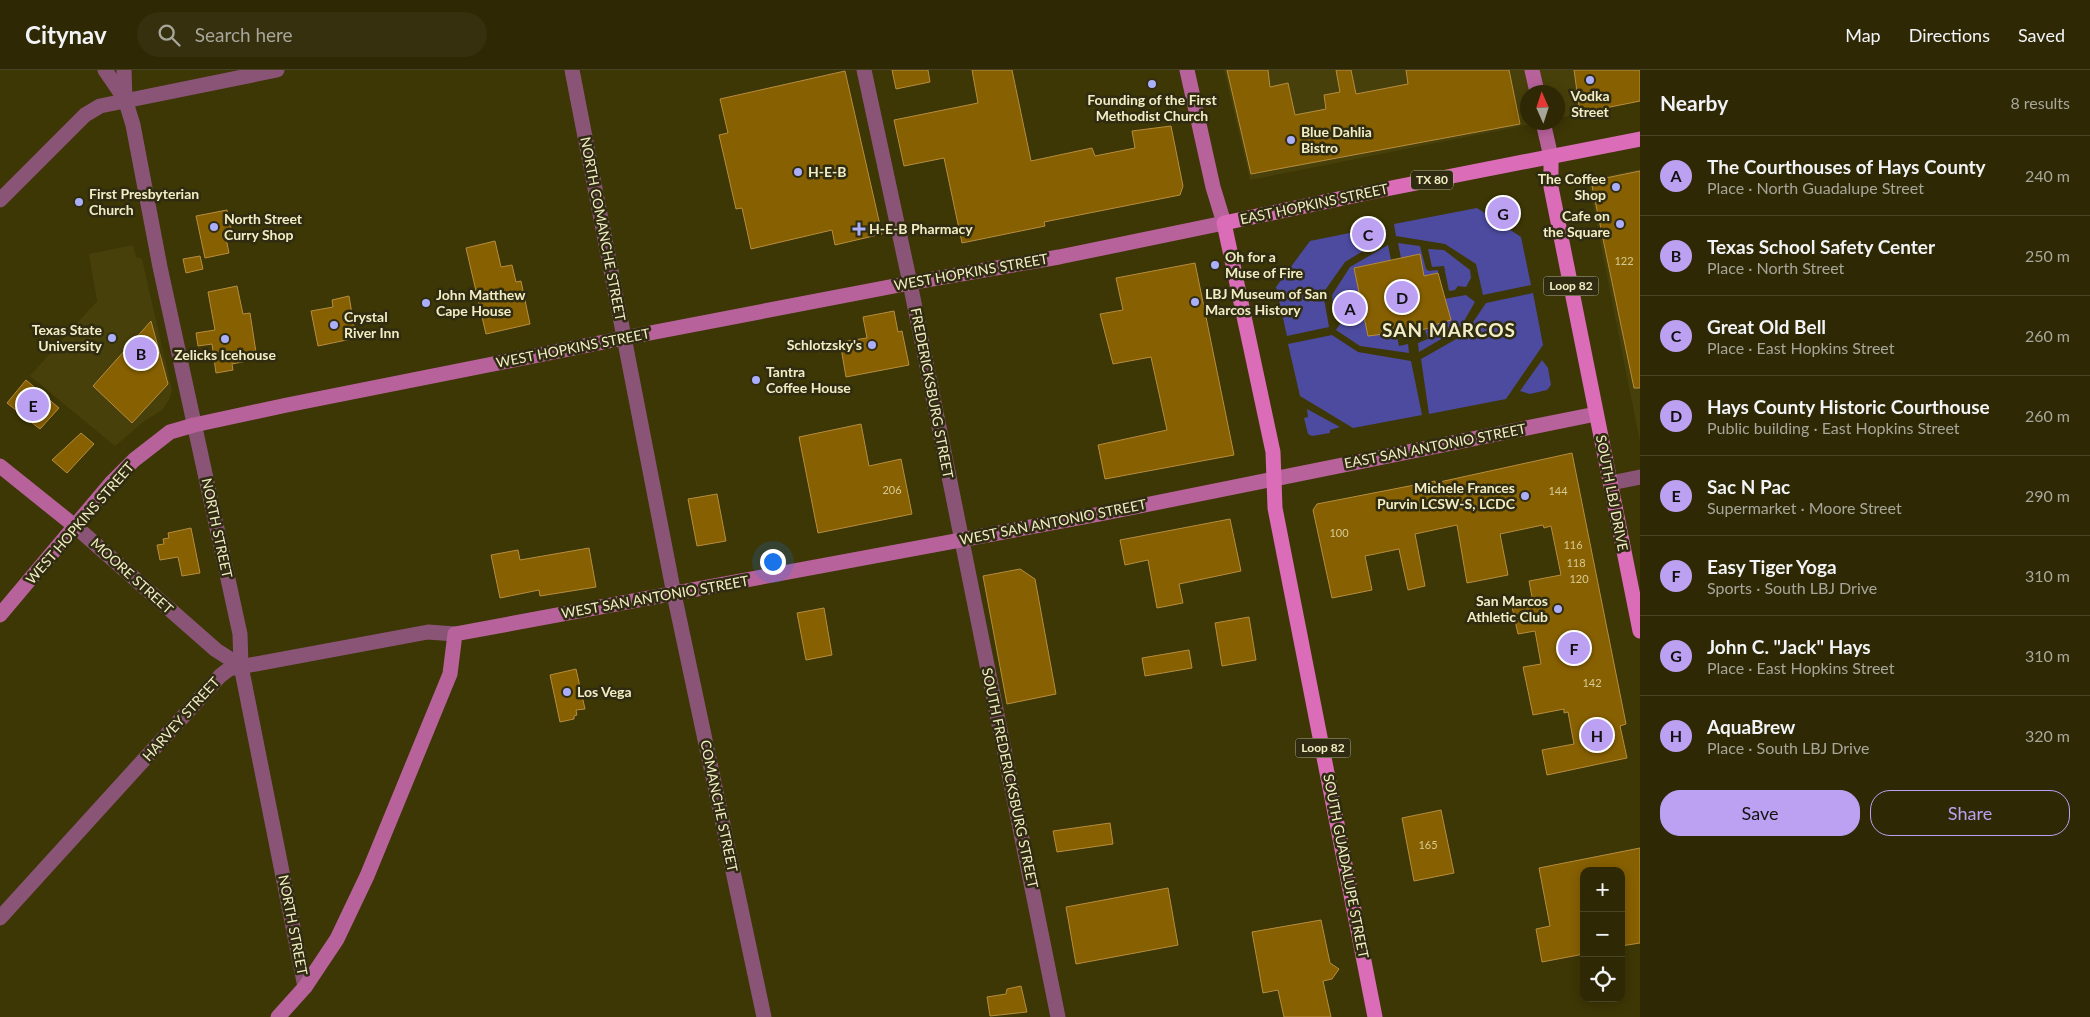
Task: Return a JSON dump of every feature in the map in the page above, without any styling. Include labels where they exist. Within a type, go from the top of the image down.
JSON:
[{"type":"main road","name":"Loop 82","points":[[1187,70],[1213,187],[1224,224],[1274,452],[1274,479]]},
{"type":"main road","points":[[1532,70],[1535,85]]},
{"type":"main road","name":"Loop 82","points":[[1546,130],[1551,157],[1551,187],[1596,414]]},
{"type":"main road","name":"EAST HOPKINS STREET","points":[[1224,224],[1381,190],[1640,139]]},
{"type":"main road","name":"WEST HOPKINS STREET","points":[[0,615],[76,527],[111,483],[134,460],[170,432],[194,425],[624,338],[910,282],[1059,257],[1224,224]]},
{"type":"main road","name":"EAST SAN ANTONIO STREET","points":[[1274,479],[1596,414]]},
{"type":"main road","name":"SOUTH LBJ DRIVE","points":[[1596,414],[1640,631]]},
{"type":"main road","name":"MOORE STREET","points":[[0,466],[76,527]]},
{"type":"main road","name":"WEST SAN ANTONIO STREET","points":[[455,634],[961,540],[1274,479]]},
{"type":"main road","name":"SOUTH GUADALUPE STREET","points":[[1274,479],[1275,508],[1375,1017]]},
{"type":"main road","points":[[278,1017],[305,987],[337,939],[367,876],[450,674],[455,634]]},
{"type":"street","points":[[105,70],[125,99]]},
{"type":"street","name":"NORTH STREET","points":[[124,70],[125,99],[133,125],[160,267],[240,634],[241,666],[305,987]]},
{"type":"street","points":[[0,200],[85,115],[100,106],[125,99],[277,70]]},
{"type":"street","name":"NORTH COMANCHE STREET","points":[[572,70],[674,594]]},
{"type":"street","name":"FREDERICKSBURG STREET","points":[[864,70],[910,282],[961,540]]},
{"type":"street","points":[[1611,483],[1640,477]]},
{"type":"street","name":"MOORE STREET","points":[[76,527],[216,650],[241,666]]},
{"type":"street","name":"SOUTH FREDERICKSBURG STREET","points":[[961,540],[1058,1017]]},
{"type":"street","name":"COMANCHE STREET","points":[[674,594],[764,1017]]},
{"type":"street","name":"HARVEY STREET","points":[[0,918],[220,676],[229,669],[428,632],[455,634]]},
{"type":"shaded area","points":[[1224,70],[1640,70],[1640,102],[1565,117],[1565,85],[1520,85],[1520,126],[1250,180]]},
{"type":"shaded area","points":[[1640,169],[1640,442],[1588,180]]},
{"type":"shaded area","points":[[1511,201],[1516,209],[1511,221],[1506,221],[1492,212],[1492,209]]},
{"type":"shaded area","points":[[1477,208],[1521,237],[1531,285],[1483,295],[1476,264],[1445,244],[1396,236],[1394,224]]},
{"type":"shaded area","points":[[1384,226],[1386,237],[1345,262],[1323,293],[1329,327],[1287,336],[1276,287],[1310,241]]},
{"type":"shaded area","points":[[1398,243],[1420,246],[1426,269],[1429,271],[1438,270],[1438,273],[1424,276],[1420,255],[1401,258]]},
{"type":"shaded area","name":"Texas State University","points":[[133,245],[136,257],[142,259],[172,390],[169,400],[162,410],[143,422],[115,446],[30,376],[97,301],[89,254]]},
{"type":"shaded area","points":[[1388,245],[1391,260],[1354,268],[1363,308],[1352,310],[1345,308],[1341,311],[1333,306],[1332,295],[1350,267]]},
{"type":"shaded area","points":[[1428,249],[1444,250],[1470,270],[1471,278],[1466,287],[1458,286],[1455,290],[1449,291],[1444,266],[1432,267]]},
{"type":"shaded area","points":[[1533,293],[1543,345],[1506,399],[1429,414],[1421,359],[1465,334],[1486,303]]},
{"type":"shaded area","points":[[1466,295],[1475,302],[1460,328],[1419,352],[1418,343],[1428,339],[1425,330],[1434,327],[1444,299]]},
{"type":"shaded area","points":[[1364,316],[1368,336],[1384,334],[1385,338],[1397,336],[1399,346],[1408,344],[1409,353],[1360,346],[1336,330],[1342,321],[1347,323],[1352,319]]},
{"type":"shaded area","points":[[1332,335],[1358,352],[1411,361],[1422,415],[1353,428],[1300,396],[1288,344]]},
{"type":"shaded area","points":[[1542,360],[1548,368],[1551,385],[1547,390],[1530,394],[1520,391]]},
{"type":"shaded area","points":[[1307,409],[1340,427],[1330,430],[1330,433],[1312,436],[1308,434],[1304,418],[1308,417]]},
{"type":"building","points":[[892,70],[928,70],[930,82],[896,89]]},
{"type":"building","points":[[972,70],[1012,70],[1031,161],[1092,148],[1095,156],[1135,148],[1132,131],[1171,126],[1183,186],[1180,195],[1044,222],[1045,226],[962,243],[944,158],[904,166],[894,120],[978,103]]},
{"type":"building","points":[[1227,70],[1268,70],[1270,87],[1288,83],[1295,115],[1326,109],[1324,95],[1340,92],[1336,70],[1351,70],[1356,94],[1408,84],[1406,70],[1509,70],[1520,124],[1251,174]]},
{"type":"building","points":[[1574,70],[1640,70],[1640,101],[1580,113]]},
{"type":"building","name":"H-E-B","points":[[845,71],[882,234],[835,245],[832,230],[751,249],[742,208],[736,209],[719,135],[728,133],[720,99]]},
{"type":"building","points":[[1640,171],[1640,388],[1634,388],[1591,181]]},
{"type":"building","name":"North Street Curry Shop","points":[[227,210],[233,237],[226,238],[229,253],[205,258],[196,216]]},
{"type":"building","points":[[495,241],[501,267],[512,265],[516,282],[521,281],[530,324],[486,334],[466,248]]},
{"type":"building","points":[[1420,254],[1424,276],[1438,273],[1451,320],[1434,325],[1434,327],[1385,338],[1384,334],[1368,336],[1354,268]]},
{"type":"building","points":[[200,256],[203,269],[186,273],[183,259]]},
{"type":"building","points":[[1195,263],[1234,455],[1105,479],[1098,445],[1167,430],[1151,357],[1113,364],[1100,314],[1123,310],[1116,278]]},
{"type":"building","name":"Zelicks Icehouse","points":[[237,286],[243,314],[250,313],[257,359],[232,364],[233,370],[216,373],[212,344],[198,346],[196,333],[215,330],[208,292]]},
{"type":"building","name":"Crystal River Inn","points":[[349,296],[356,338],[318,346],[311,311],[333,307],[332,300]]},
{"type":"building","points":[[894,311],[898,332],[902,331],[909,365],[846,377],[840,342],[867,338],[863,317]]},
{"type":"building","points":[[151,321],[168,384],[132,423],[93,386]]},
{"type":"building","points":[[26,380],[59,408],[40,429],[7,403]]},
{"type":"building","points":[[861,424],[869,466],[901,459],[912,514],[818,533],[799,437]]},
{"type":"building","points":[[81,433],[94,444],[67,473],[52,460]]},
{"type":"building","points":[[1572,453],[1626,724],[1620,726],[1627,758],[1547,775],[1542,750],[1574,744],[1568,712],[1564,713],[1564,709],[1533,715],[1523,667],[1541,664],[1535,631],[1518,634],[1511,602],[1532,597],[1529,581],[1561,575],[1551,526],[1544,528],[1543,525],[1500,534],[1508,575],[1467,583],[1457,525],[1415,534],[1425,586],[1408,590],[1399,549],[1365,556],[1372,590],[1332,598],[1313,510],[1317,504],[1435,481],[1435,483]]},
{"type":"building","points":[[717,494],[726,541],[697,546],[688,499]]},
{"type":"building","points":[[1230,519],[1241,571],[1179,584],[1183,603],[1157,608],[1148,560],[1125,565],[1120,540]]},
{"type":"building","points":[[191,528],[200,573],[182,576],[178,557],[160,560],[157,545],[164,544],[163,539],[169,538],[168,533]]},
{"type":"building","points":[[589,548],[596,587],[540,596],[539,590],[500,598],[491,555],[518,550],[520,560]]},
{"type":"building","points":[[1020,569],[1035,579],[1056,694],[1007,704],[983,576]]},
{"type":"building","points":[[824,608],[832,655],[806,660],[797,613]]},
{"type":"building","points":[[1249,617],[1256,660],[1222,666],[1215,623]]},
{"type":"building","points":[[1189,650],[1192,668],[1145,676],[1142,658]]},
{"type":"building","name":"Los Vega","points":[[576,669],[585,709],[576,710],[577,715],[574,716],[574,719],[560,722],[550,675]]},
{"type":"building","points":[[1441,810],[1454,873],[1414,881],[1402,818]]},
{"type":"building","points":[[1110,823],[1113,844],[1057,852],[1053,831]]},
{"type":"building","points":[[1640,848],[1640,943],[1625,945],[1625,867],[1580,867],[1580,955],[1542,962],[1536,929],[1550,926],[1539,868]]},
{"type":"building","points":[[1168,888],[1178,945],[1076,964],[1066,907]]},
{"type":"building","points":[[1321,920],[1330,963],[1339,969],[1332,979],[1323,981],[1331,1017],[1284,1017],[1278,990],[1263,993],[1252,932]]},
{"type":"building","points":[[1021,986],[1027,1012],[990,1016],[987,997],[1006,994],[1007,989]]},
{"type":"place","name":"Vodka Street","points":[[1590,80]]},
{"type":"place","name":"Founding of the First Methodist Church","points":[[1152,84]]},
{"type":"place","name":"Blue Dahlia Bistro","points":[[1291,140]]},
{"type":"place","name":"H-E-B","points":[[798,172]]},
{"type":"place","name":"The Coffee Shop","points":[[1616,187]]},
{"type":"place","name":"First Presbyterian Church","points":[[79,202]]},
{"type":"place","name":"John C. \"Jack\" Hays","points":[[1503,213]]},
{"type":"place","name":"Cafe on the Square","points":[[1620,224]]},
{"type":"place","name":"North Street Curry Shop","points":[[214,227]]},
{"type":"place","name":"H-E-B Pharmacy","points":[[859,229]]},
{"type":"place","name":"Great Old Bell","points":[[1368,234]]},
{"type":"place","name":"Oh for a Muse of Fire","points":[[1215,265]]},
{"type":"place","name":"Hays County Historic Courthouse","points":[[1402,297]]},
{"type":"place","name":"LBJ Museum of San Marcos History","points":[[1195,302]]},
{"type":"place","name":"John Matthew Cape House","points":[[426,303]]},
{"type":"place","name":"The Courthouses of Hays County","points":[[1350,308]]},
{"type":"place","name":"Crystal River Inn","points":[[334,325]]},
{"type":"place","name":"Texas State University","points":[[112,338]]},
{"type":"place","name":"Zelicks Icehouse","points":[[225,339]]},
{"type":"place","name":"Schlotzsky's","points":[[872,345]]},
{"type":"place","name":"Texas School Safety Center","points":[[141,353]]},
{"type":"place","name":"Tantra Coffee House","points":[[756,380]]},
{"type":"place","name":"Sac N Pac","points":[[33,405]]},
{"type":"place","name":"Michele Frances Purvin LCSW-S, LCDC","points":[[1525,496]]},
{"type":"place","name":"San Marcos Athletic Club","points":[[1558,609]]},
{"type":"place","name":"Easy Tiger Yoga","points":[[1574,648]]},
{"type":"place","name":"Los Vega","points":[[567,692]]},
{"type":"place","name":"AquaBrew","points":[[1597,735]]},
{"type":"district","name":"SAN MARCOS","points":[[1449,330]]}]
